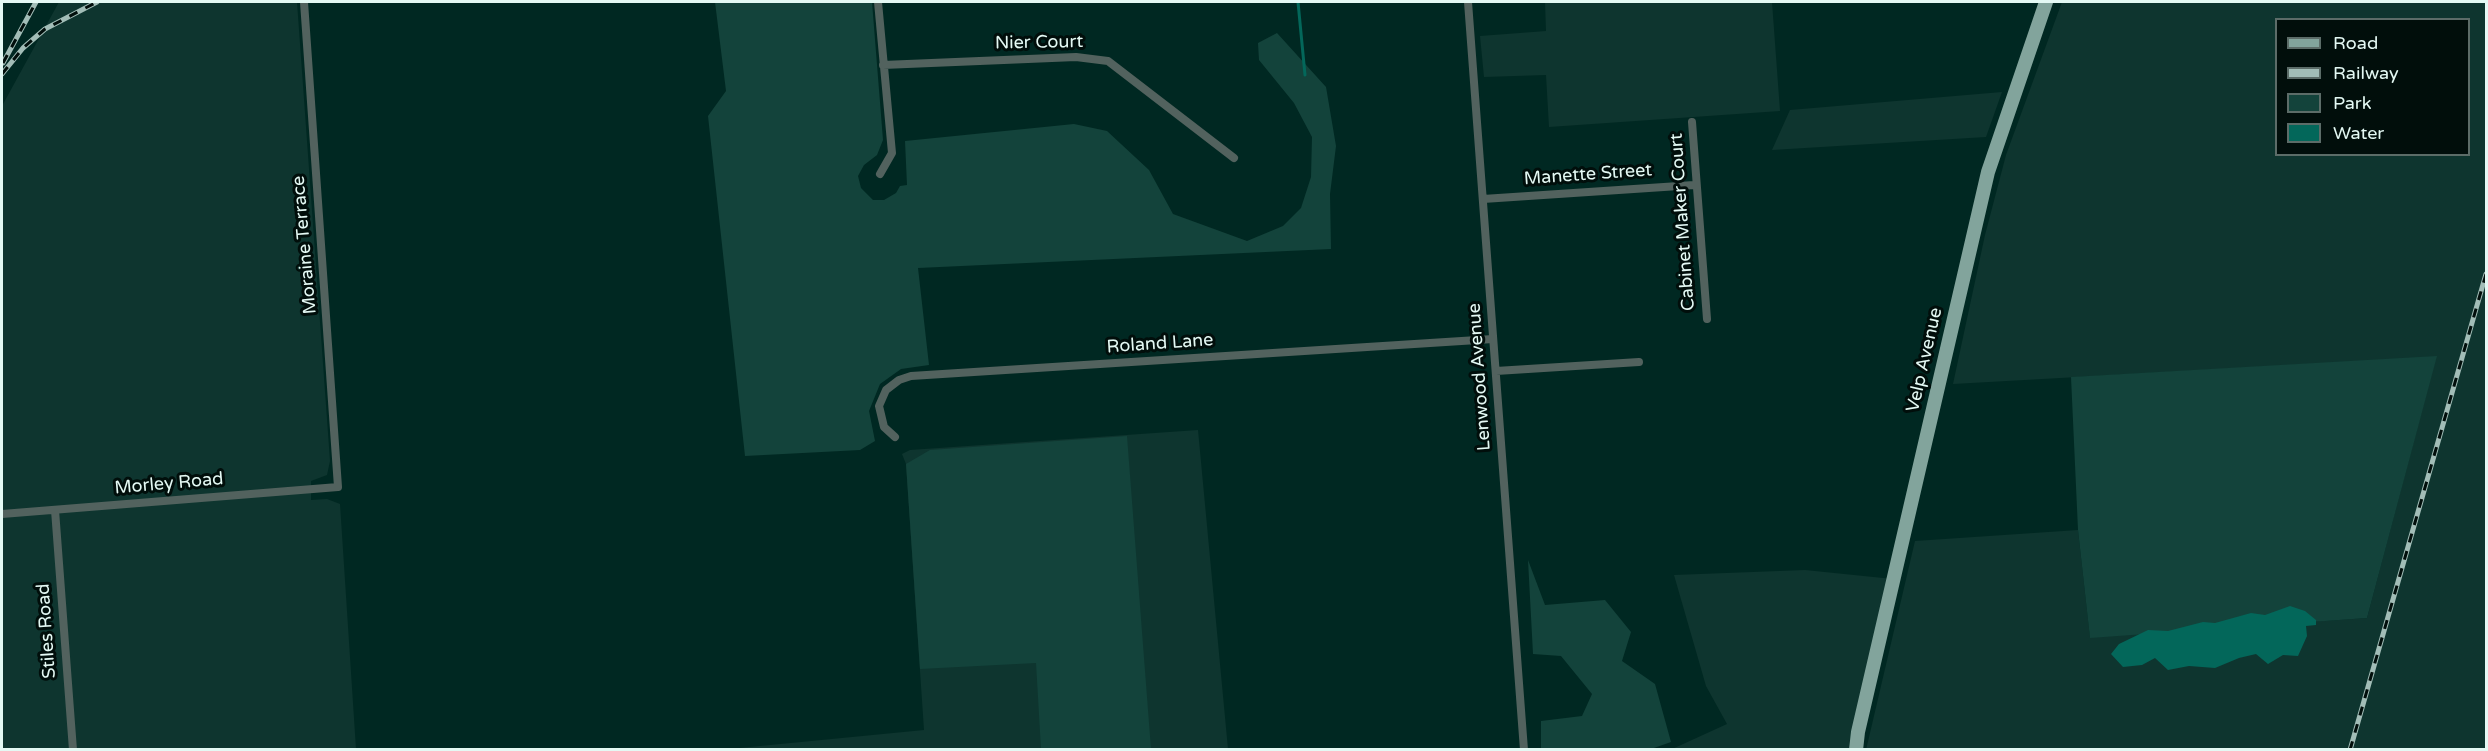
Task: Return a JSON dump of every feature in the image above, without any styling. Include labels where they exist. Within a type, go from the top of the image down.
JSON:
[{"type":"main road","name":"Velp Avenue","points":[[1856,750],[1858,732],[1988,172],[2046,2]]},
{"type":"main road","name":"Velp Avenue","points":[[1850,750],[1858,732]]},
{"type":"street","name":"Moraine Terrace","points":[[304,2],[338,487]]},
{"type":"street","points":[[878,2],[892,153],[880,174]]},
{"type":"street","name":"Lenwood Avenue","points":[[1468,2],[1524,750]]},
{"type":"street","name":"Nier Court","points":[[883,65],[1076,57],[1108,61],[1234,158]]},
{"type":"street","name":"Cabinet Maker Court","points":[[1692,122],[1694,185],[1707,319]]},
{"type":"street","name":"Manette Street","points":[[1483,198],[1694,185]]},
{"type":"street","name":"Roland Lane","points":[[895,437],[884,427],[879,406],[886,390],[899,380],[911,376],[1493,339]]},
{"type":"street","points":[[1496,371],[1639,362]]},
{"type":"street","name":"Morley Road","points":[[2,514],[338,487]]},
{"type":"street","name":"Stiles Road","points":[[55,510],[72,750]]},
{"type":"shaded area","points":[[59,2],[297,2],[330,461],[327,475],[311,481],[311,500],[327,499],[340,504],[356,749],[2,750],[2,106]]},
{"type":"shaded area","points":[[1545,2],[1772,2],[1780,111],[1549,127],[1546,75],[1484,77],[1480,36],[1546,31]]},
{"type":"shaded area","points":[[2062,2],[2486,2],[2486,749],[1866,750],[1915,541],[2078,530],[2090,637],[2367,618],[2436,357],[1953,384],[1985,235],[2006,155]]},
{"type":"shaded area","points":[[2002,92],[1986,137],[1772,150],[1790,110]]},
{"type":"shaded area","points":[[1198,430],[1228,749],[719,750],[924,730],[906,464],[902,454],[910,450]]},
{"type":"shaded area","points":[[1805,570],[1893,579],[1850,749],[1670,750],[1727,724],[1706,686],[1674,575]]},
{"type":"green space","points":[[715,2],[872,2],[883,140],[877,155],[864,165],[858,176],[861,188],[873,200],[884,200],[896,193],[900,186],[907,185],[905,141],[1074,124],[1107,131],[1149,170],[1173,214],[1247,241],[1283,226],[1301,208],[1311,177],[1312,137],[1294,103],[1259,60],[1258,43],[1277,33],[1326,87],[1336,146],[1330,194],[1331,249],[918,268],[929,365],[901,369],[880,384],[869,411],[875,441],[860,450],[745,456],[708,116],[726,91]]},
{"type":"green space","points":[[2437,356],[2367,618],[2090,638],[2078,530],[2071,377]]},
{"type":"green space","points":[[1127,436],[1151,749],[1041,749],[1036,663],[920,669],[906,464],[930,450]]},
{"type":"green space","points":[[1528,560],[1545,605],[1605,600],[1631,632],[1622,661],[1655,684],[1671,742],[1651,749],[1541,749],[1541,721],[1582,716],[1592,694],[1561,656],[1533,654]]},
{"type":"water","points":[[2290,606],[2305,611],[2316,620],[2316,625],[2306,626],[2307,636],[2298,656],[2283,655],[2268,664],[2256,654],[2215,668],[2189,666],[2168,670],[2155,658],[2142,665],[2123,667],[2111,654],[2119,644],[2148,630],[2168,631],[2203,622],[2215,623],[2251,613],[2265,615]]},
{"type":"waterway","points":[[1298,2],[1305,75]]},
{"type":"railway","points":[[3,63],[36,2]]},
{"type":"railway","points":[[2,74],[23,48],[45,29],[97,2]]},
{"type":"railway","points":[[2350,750],[2486,274]]}]
